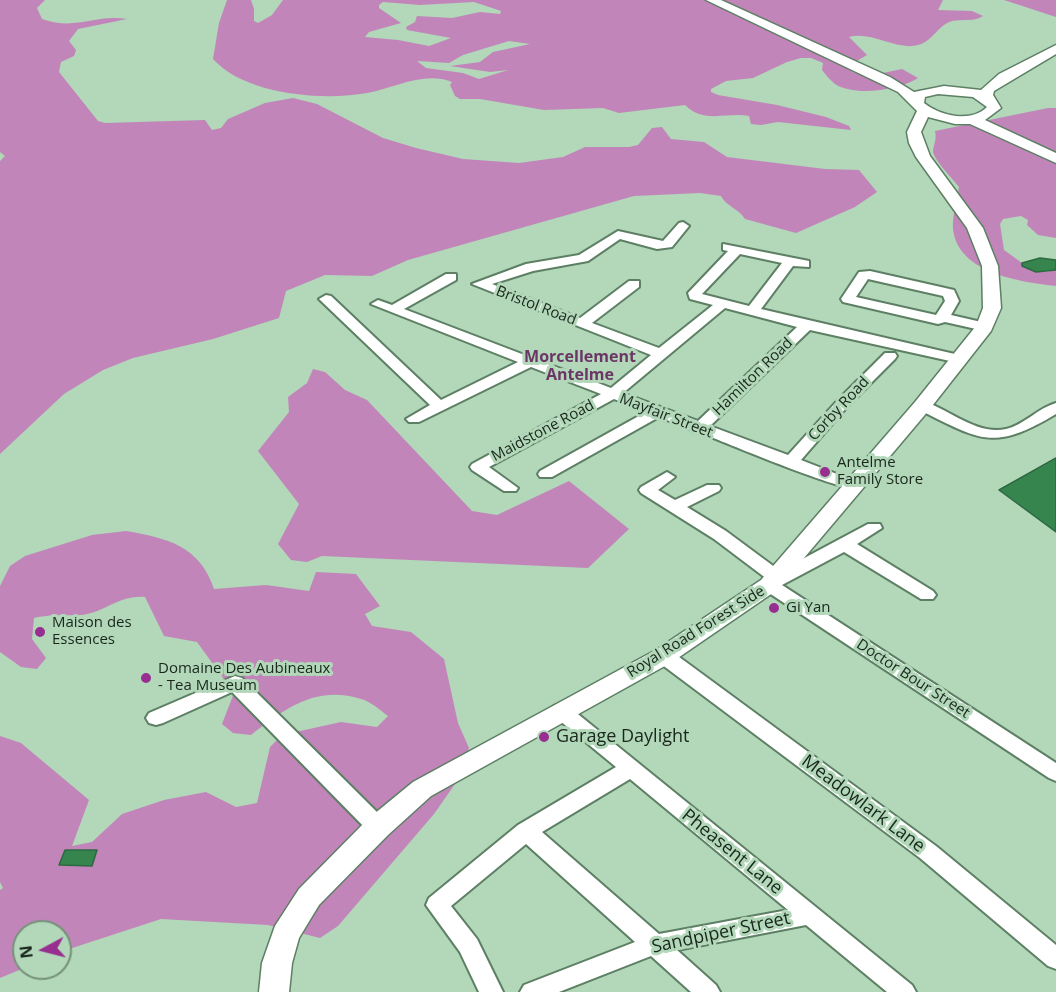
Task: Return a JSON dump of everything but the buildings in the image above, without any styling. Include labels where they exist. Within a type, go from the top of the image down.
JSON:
[{"type":"main road","points":[[712,0],[903,89],[919,113],[971,119],[1056,159]]},
{"type":"main road","points":[[1009,135],[994,121],[986,95],[988,89],[1004,77],[1056,49]]},
{"type":"main road","points":[[919,113],[924,93],[974,86],[1004,77]]},
{"type":"main road","points":[[885,80],[967,91],[990,105]]},
{"type":"main road","points":[[971,119],[990,105]]},
{"type":"main road","name":"Royal Road Forest Side","points":[[274,992],[277,963],[285,935],[309,897],[378,826],[422,789],[664,656],[772,581],[922,406],[985,327],[992,308],[992,286],[990,266],[984,246],[975,228],[923,158],[916,144],[914,132],[919,113]]},
{"type":"street","name":"Bristol Road","points":[[663,355],[478,284],[531,267],[583,258],[613,236],[667,244],[683,226]]},
{"type":"street","points":[[752,312],[797,262],[732,247],[695,294],[698,298],[752,312],[807,325],[959,359]]},
{"type":"street","points":[[531,267],[552,278]]},
{"type":"street","points":[[943,317],[952,301],[949,293],[870,274],[864,276],[848,299],[938,320],[943,317],[985,327]]},
{"type":"street","points":[[394,309],[451,277]]},
{"type":"street","points":[[581,324],[601,303],[634,284]]},
{"type":"street","points":[[326,299],[439,406]]},
{"type":"street","name":"Mayfair Street","points":[[378,304],[698,429],[854,486]]},
{"type":"street","points":[[611,394],[663,355],[722,304]]},
{"type":"street","name":"Hamilton Road","points":[[698,429],[807,325]]},
{"type":"street","name":"Corby Road","points":[[790,463],[842,404],[890,356]]},
{"type":"street","points":[[414,419],[530,362]]},
{"type":"street","name":"Maidstone Road","points":[[510,488],[478,467],[611,394]]},
{"type":"street","points":[[922,406],[986,433],[997,435],[1008,433],[1056,408]]},
{"type":"street","points":[[546,474],[656,412]]},
{"type":"street","name":"Doctor Bour Street","points":[[667,477],[647,490],[720,535],[772,581],[1056,773]]},
{"type":"street","points":[[673,508],[713,488]]},
{"type":"street","points":[[772,581],[874,528]]},
{"type":"street","points":[[844,544],[927,595]]},
{"type":"street","name":"Meadowlark Lane","points":[[664,656],[928,852],[1056,959]]},
{"type":"street","points":[[156,718],[235,683],[378,826]]},
{"type":"street","name":"Pheasent Lane","points":[[561,711],[904,992]]},
{"type":"street","points":[[491,992],[469,946],[437,905],[526,831],[630,769]]},
{"type":"street","points":[[526,831],[708,992]]},
{"type":"street","name":"Sandpiper Street","points":[[532,992],[653,945],[810,915]]},
{"type":"shaded area","points":[[0,0],[45,0],[37,8],[42,19],[54,22],[75,23],[115,18],[127,19],[78,29],[69,41],[76,50],[74,56],[61,62],[59,72],[98,121],[105,123],[205,120],[212,130],[221,128],[228,119],[265,103],[293,98],[317,104],[383,138],[416,148],[463,159],[519,163],[563,157],[585,147],[638,145],[652,128],[662,127],[671,139],[704,142],[727,157],[825,169],[859,170],[877,192],[855,207],[796,233],[745,219],[721,196],[700,193],[634,196],[408,260],[372,276],[325,275],[286,291],[279,318],[213,339],[133,358],[103,370],[64,394],[0,454],[0,161],[5,156],[0,152]]},
{"type":"shaded area","points":[[227,0],[251,0],[254,21],[258,23],[272,15],[283,0],[943,0],[938,10],[972,11],[983,16],[947,23],[927,41],[918,45],[902,45],[867,37],[849,37],[867,55],[850,65],[852,72],[869,76],[902,69],[918,78],[889,89],[865,91],[844,88],[835,84],[825,74],[822,70],[823,63],[811,58],[801,58],[753,78],[726,81],[711,89],[711,92],[718,95],[777,105],[826,117],[849,126],[851,130],[778,122],[751,124],[749,116],[707,116],[692,111],[685,105],[619,113],[603,108],[544,110],[480,99],[460,99],[455,96],[450,85],[452,82],[431,78],[378,91],[349,95],[307,95],[286,92],[244,81],[213,59],[219,23]],"holes":[[[383,2],[420,5],[474,2],[501,11],[500,14],[480,12],[452,18],[417,16],[415,22],[406,27],[407,30],[451,38],[429,46],[365,37],[369,32],[401,23],[379,8]],[[509,41],[530,44],[493,52],[480,62],[450,66],[490,72],[508,70],[479,79],[463,73],[426,68],[417,61],[449,63],[463,55]]]},
{"type":"shaded area","points":[[1004,0],[1056,0],[1056,17]]},
{"type":"shaded area","points":[[1056,108],[1056,238],[1038,235],[1027,225],[1028,220],[1021,216],[1003,219],[1000,224],[1004,250],[1022,263],[1022,266],[1045,272],[1056,270],[1056,286],[1026,282],[994,273],[979,266],[966,256],[957,244],[953,229],[959,187],[940,164],[933,151],[935,131]]},
{"type":"shaded area","points":[[1040,258],[1056,260],[1056,270],[1036,272],[1022,266],[1022,263]]},
{"type":"shaded area","points":[[313,369],[325,372],[345,390],[367,400],[472,511],[497,515],[569,481],[629,529],[588,568],[322,556],[307,562],[291,560],[278,544],[299,504],[258,451],[289,412],[288,397],[307,383]]},
{"type":"shaded area","points":[[1056,458],[1056,532],[999,490]]},
{"type":"shaded area","points":[[126,531],[155,537],[180,546],[200,563],[208,574],[214,589],[266,585],[309,591],[316,572],[356,574],[380,606],[365,614],[372,626],[411,632],[444,659],[458,723],[469,748],[462,774],[434,814],[338,926],[320,938],[268,925],[161,919],[72,948],[72,920],[12,920],[12,973],[0,978],[0,890],[3,888],[0,882],[0,736],[21,743],[89,800],[72,846],[92,842],[122,814],[164,800],[206,792],[236,807],[257,803],[270,747],[282,735],[341,722],[377,727],[388,716],[364,700],[344,695],[329,695],[315,697],[289,708],[251,735],[233,733],[222,724],[234,693],[197,642],[164,636],[145,597],[119,601],[90,614],[34,618],[32,639],[46,658],[37,669],[21,667],[0,652],[0,586],[10,566],[25,556],[92,535]]},
{"type":"shaded area","points":[[65,850],[97,850],[92,866],[59,865]]},
{"type":"place","name":"Antelme Family Store","points":[[825,472]]},
{"type":"place","name":"Gi Yan","points":[[774,608]]},
{"type":"place","name":"Maison des Essences","points":[[40,632]]},
{"type":"place","name":"Domaine Des Aubineaux - Tea Museum","points":[[146,678]]},
{"type":"place","name":"Garage Daylight","points":[[544,737]]},
{"type":"district","name":"Morcellement Antelme","points":[[580,366]]}]
